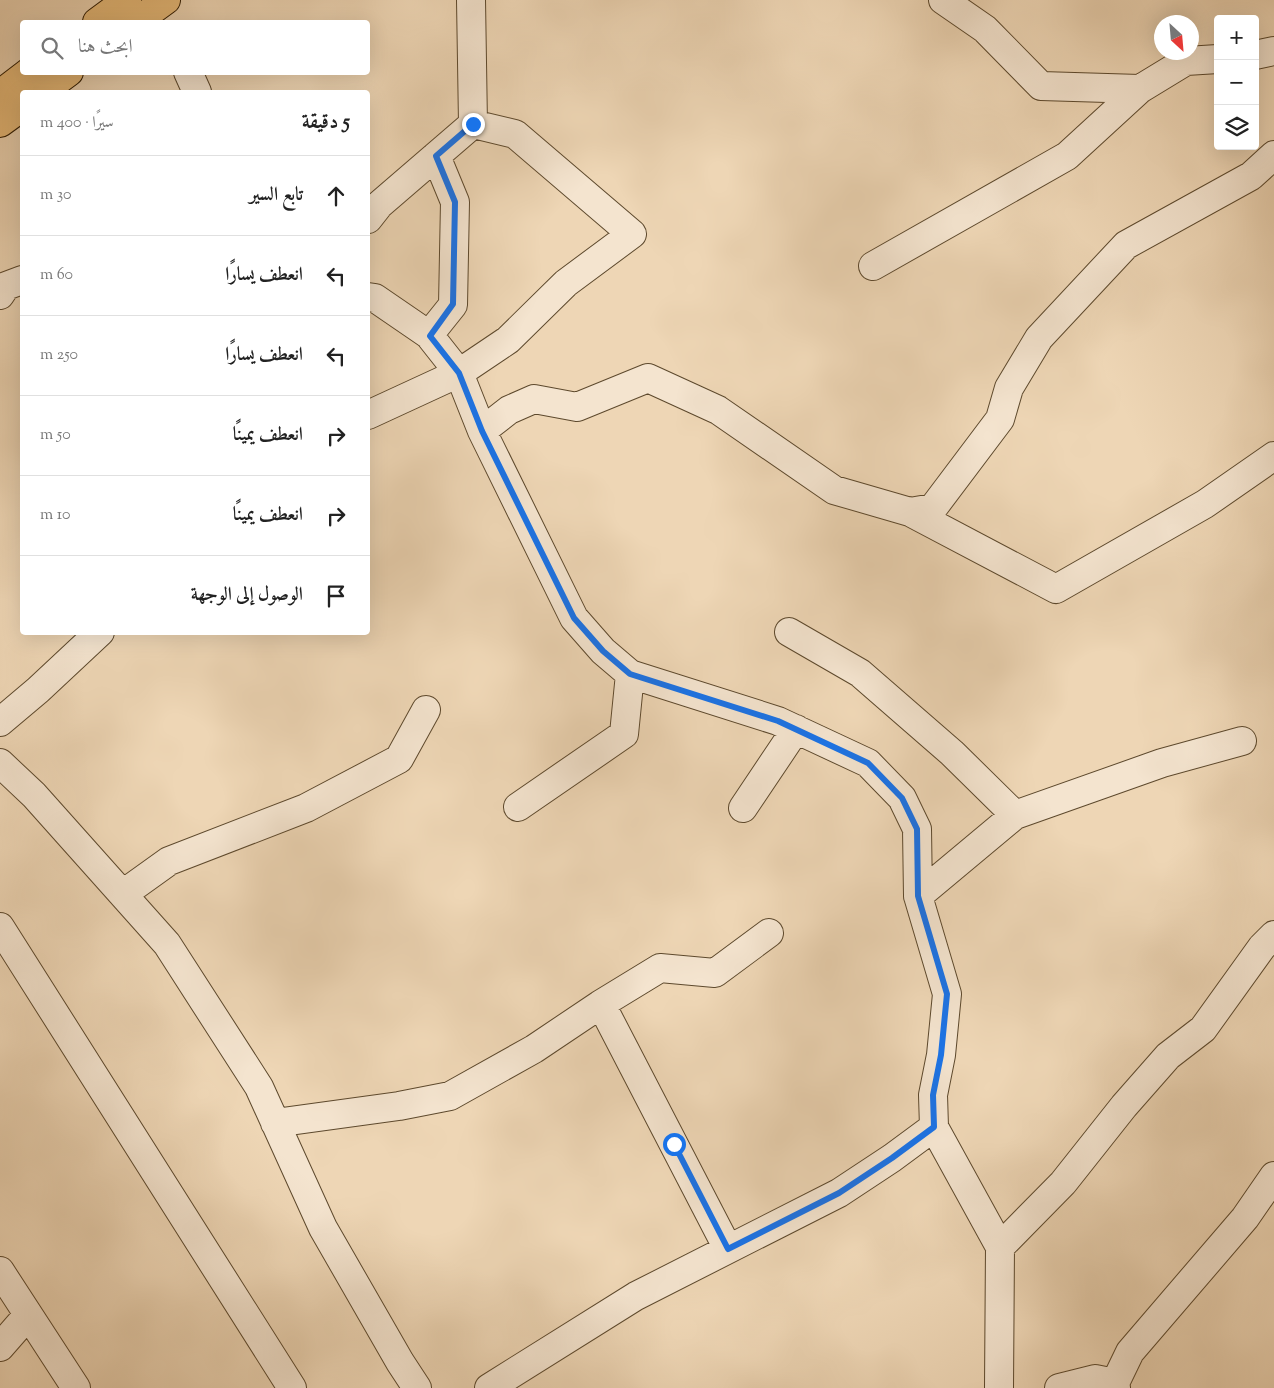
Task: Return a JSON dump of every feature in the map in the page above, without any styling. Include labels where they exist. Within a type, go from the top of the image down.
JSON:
[{"type":"main road","points":[[100,20],[128,0]]},
{"type":"main road","points":[[140,20],[164,9]]},
{"type":"main road","points":[[0,94],[25,75]]},
{"type":"main road","points":[[45,90],[65,75]]},
{"type":"main road","points":[[0,123],[20,108]]},
{"type":"street","points":[[471,0],[473,124]]},
{"type":"street","points":[[943,0],[985,29],[1041,86],[1140,89]]},
{"type":"street","points":[[1259,54],[1274,51]]},
{"type":"street","points":[[873,266],[1068,156],[1140,89],[1186,61],[1214,59]]},
{"type":"street","points":[[189,75],[196,90]]},
{"type":"street","points":[[370,216],[379,205],[473,124]]},
{"type":"street","points":[[370,414],[459,373],[508,340],[566,283],[632,234],[516,134],[473,124]]},
{"type":"street","points":[[910,512],[933,508],[1000,419],[1009,388],[1039,338],[1126,245],[1250,176],[1274,155]]},
{"type":"street","points":[[430,336],[453,304],[455,202],[436,156]]},
{"type":"street","points":[[370,297],[375,298],[430,336],[459,373],[482,431],[574,618],[603,651],[630,674],[778,721],[868,763],[902,798],[917,829],[918,896],[947,994],[941,1055],[933,1095],[934,1127],[1000,1247],[998,1388]]},
{"type":"street","points":[[482,431],[509,410],[534,399],[577,407],[648,378],[718,410],[834,490],[910,512],[1056,589],[1206,504],[1274,456]]},
{"type":"street","points":[[789,632],[860,673],[952,753],[1015,815]]},
{"type":"street","points":[[0,722],[38,690],[97,635]]},
{"type":"street","points":[[518,807],[624,734],[630,674]]},
{"type":"street","points":[[123,894],[169,862],[306,808],[399,759],[426,710]]},
{"type":"street","points":[[742,808],[796,730]]},
{"type":"street","points":[[918,896],[1015,815],[1162,763],[1242,741]]},
{"type":"street","points":[[0,764],[34,795],[167,944],[259,1087],[323,1228],[400,1362],[418,1388]]},
{"type":"street","points":[[0,927],[292,1388]]},
{"type":"street","points":[[275,1122],[398,1106],[450,1096],[534,1050],[601,1004],[660,968],[715,973],[769,933]]},
{"type":"street","points":[[1000,1247],[1063,1182],[1124,1106],[1168,1056],[1203,1029],[1262,947],[1274,935]]},
{"type":"street","points":[[601,1004],[728,1249]]},
{"type":"street","points":[[489,1388],[636,1296],[839,1193],[934,1127]]},
{"type":"street","points":[[1059,1388],[1094,1379],[1116,1385],[1130,1352],[1245,1218],[1274,1176]]},
{"type":"street","points":[[0,1271],[76,1388]]},
{"type":"street","points":[[0,1347],[28,1315]]},
{"type":"route","points":[[473,124],[436,156],[455,202],[453,304],[430,336],[459,373],[482,431],[574,618],[603,651],[630,674],[778,721],[868,763],[902,798],[917,829],[918,896],[947,994],[941,1055],[933,1095],[934,1127],[839,1193],[728,1249],[674,1144]]}]
